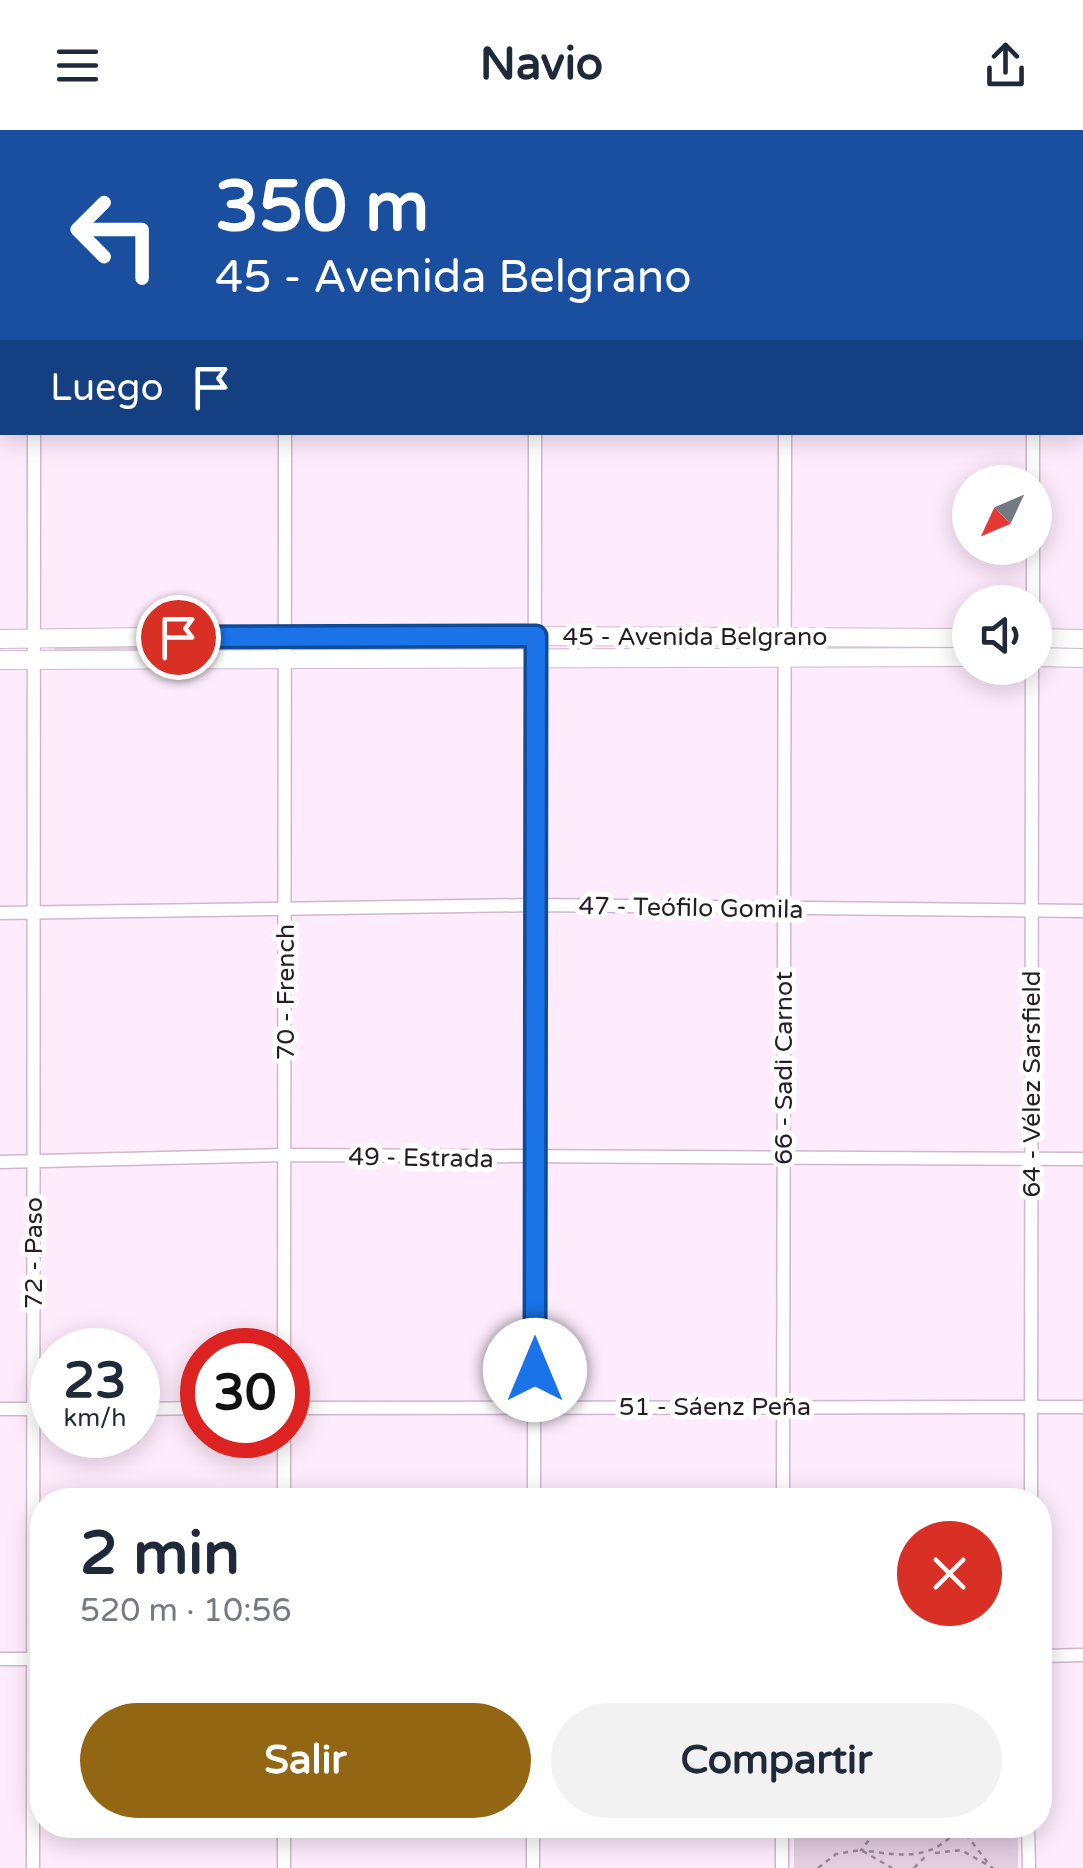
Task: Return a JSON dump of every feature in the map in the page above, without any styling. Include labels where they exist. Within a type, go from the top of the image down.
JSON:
[{"type":"main road","name":"45 - Avenida Belgrano","points":[[0,639],[286,635],[785,658],[952,657]]},
{"type":"main road","name":"45 - Avenida Belgrano","points":[[0,660],[287,657],[786,635],[952,638]]},
{"type":"main road","points":[[1052,638],[1083,638]]},
{"type":"main road","points":[[1052,657],[1083,658]]},
{"type":"street","name":"72 - Paso","points":[[32,1328],[34,435]]},
{"type":"street","name":"70 - French","points":[[284,1328],[285,435]]},
{"type":"street","points":[[534,1488],[535,435]]},
{"type":"street","name":"66 - Sadi Carnot","points":[[783,1488],[785,435]]},
{"type":"street","points":[[1033,435],[1033,465]]},
{"type":"street","name":"64 - Vélez Sarsfield","points":[[1030,1488],[1032,685]]},
{"type":"street","name":"47 - Teófilo Gomila","points":[[0,913],[534,905],[1083,911]]},
{"type":"street","name":"49 - Estrada","points":[[0,1162],[284,1155],[1083,1159]]},
{"type":"street","name":"51 - Sáenz Peña","points":[[310,1408],[1083,1407]]},
{"type":"street","points":[[0,1409],[30,1409]]},
{"type":"street","name":"72 - Paso","points":[[33,1458],[34,1488]]},
{"type":"street","points":[[284,1458],[284,1488]]},
{"type":"street","points":[[1052,1656],[1083,1656]]},
{"type":"street","points":[[0,1659],[30,1659]]},
{"type":"street","name":"72 - Paso","points":[[33,1868],[34,1838]]},
{"type":"street","points":[[284,1838],[284,1868]]},
{"type":"street","points":[[533,1838],[533,1868]]},
{"type":"street","points":[[782,1838],[782,1868]]},
{"type":"street","points":[[1028,1838],[1028,1868]]},
{"type":"path","points":[[861,1850],[871,1838]]},
{"type":"path","points":[[914,1868],[950,1838]]},
{"type":"path","points":[[967,1838],[993,1868]]},
{"type":"path","points":[[861,1850],[892,1868]]},
{"type":"path","points":[[818,1868],[836,1854],[861,1850],[927,1855],[962,1850],[993,1868]]},
{"type":"shaded area","points":[[264,643],[264,649],[54,653],[54,647]]},
{"type":"shaded area","points":[[313,644],[517,645],[517,650],[312,650]]},
{"type":"shaded area","points":[[794,1838],[1018,1838],[1018,1868],[794,1868]]},
{"type":"route","points":[[178,637],[536,636],[535,1370]]}]
